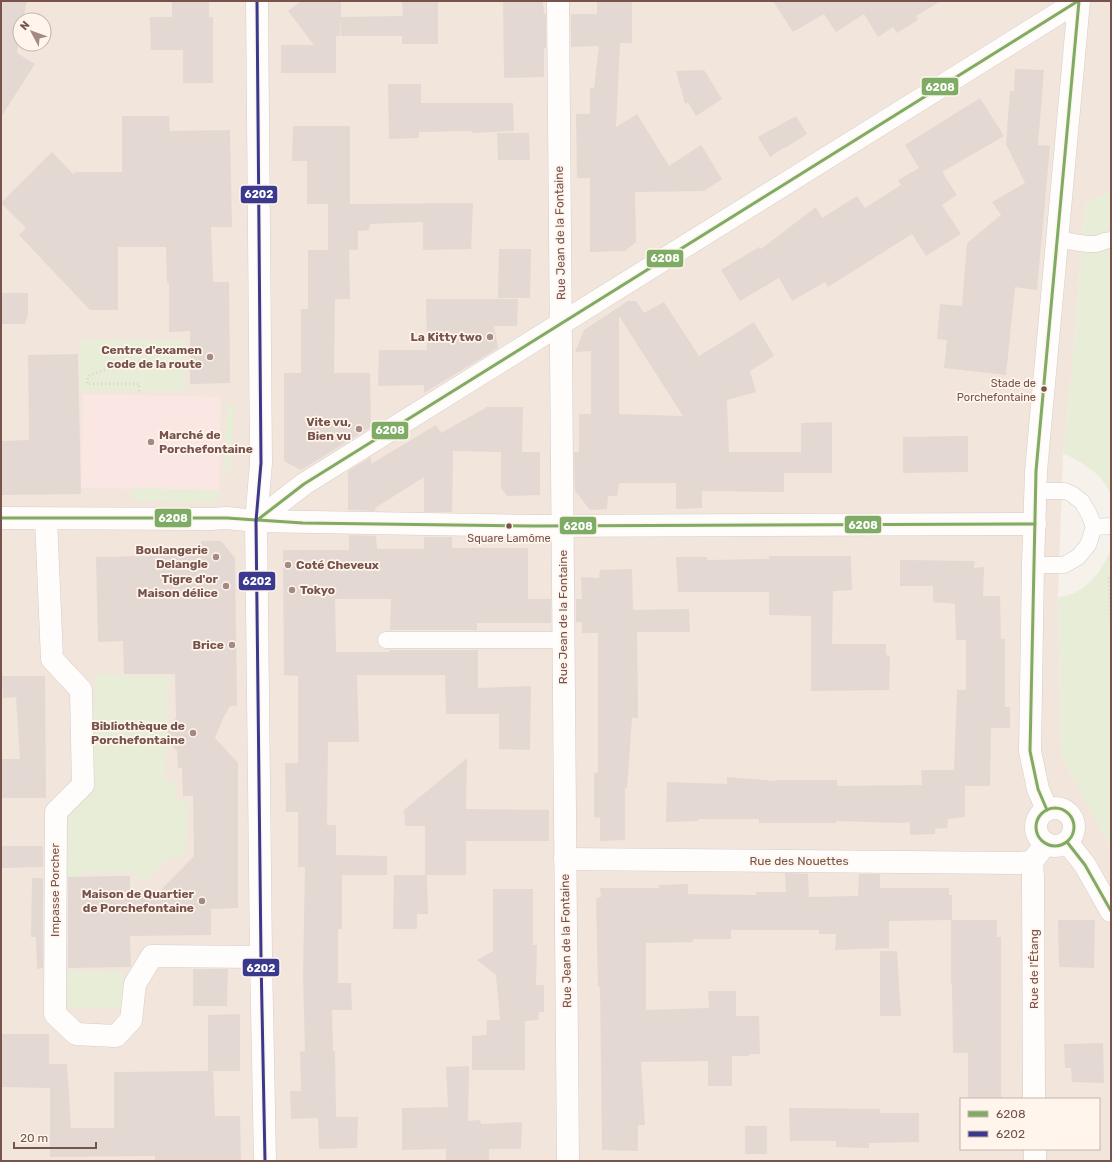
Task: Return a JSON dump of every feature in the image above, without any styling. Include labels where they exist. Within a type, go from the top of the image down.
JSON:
[{"type":"street","points":[[257,1],[260,463],[256,521],[265,1161]]},
{"type":"street","name":"Rue Jean de la Fontaine","points":[[558,1],[562,323],[562,526],[568,1161]]},
{"type":"street","points":[[256,521],[304,484],[1079,1]]},
{"type":"street","points":[[1047,810],[1038,789],[1030,752],[1035,491],[1079,1]]},
{"type":"street","points":[[1,518],[227,518],[256,521],[491,526],[1035,524]]},
{"type":"street","name":"Impasse Porcher","points":[[46,519],[52,659],[81,690],[83,785],[56,812],[55,1014],[76,1034],[116,1036],[131,1020],[135,984],[152,956],[261,957]]},
{"type":"street","points":[[1032,862],[1056,843],[1074,832],[1073,820],[1062,810],[1047,810],[1040,816],[1037,825],[1038,834],[1041,839],[1056,843],[1086,865],[1111,911]]},
{"type":"street","name":"Rue des Nouettes","points":[[565,859],[1032,862]]},
{"type":"street","name":"Rue de l'Étang","points":[[1032,862],[1034,877],[1034,1098]]},
{"type":"street","points":[[1035,1150],[1035,1161]]},
{"type":"lane","points":[[1058,239],[1082,244],[1097,244],[1106,240],[1111,240]]},
{"type":"lane","points":[[1033,566],[1064,565],[1078,557],[1088,545],[1094,527],[1082,502],[1072,494],[1065,491],[1035,491]]},
{"type":"lane","points":[[1094,527],[1111,526]]},
{"type":"lane","points":[[386,640],[563,640]]},
{"type":"path","points":[[139,390],[139,384],[87,384],[88,376],[128,362],[156,361]]},
{"type":"path","points":[[1111,574],[1109,578],[1111,626]]},
{"type":"shaded area","points":[[1,1],[1111,1],[1111,191],[1086,203],[1073,360],[1063,453],[1058,597],[1061,755],[1111,848],[1111,1161],[1,1161]]},
{"type":"shaded area","name":"Marché de Porchefontaine","points":[[83,394],[221,397],[219,490],[81,488]]},
{"type":"green space","name":"Stade de Porchefontaine","points":[[1111,191],[1111,497],[1104,482],[1092,470],[1063,453],[1073,360],[1086,203]]},
{"type":"green space","points":[[80,340],[185,340],[185,390],[79,391]]},
{"type":"green space","points":[[227,404],[235,404],[231,469],[223,469]]},
{"type":"green space","points":[[132,488],[219,490],[219,503],[131,501]]},
{"type":"green space","points":[[1111,549],[1111,848],[1061,755],[1058,597],[1074,593],[1088,584],[1105,562]]},
{"type":"green space","points":[[95,674],[169,677],[165,781],[177,782],[176,800],[188,801],[186,856],[173,858],[164,862],[149,879],[136,880],[136,873],[81,873],[80,886],[63,886],[62,816],[92,779]]},
{"type":"green space","points":[[64,971],[124,972],[124,1008],[63,1007]]},
{"type":"building","points":[[1,1],[27,1],[25,12],[12,12],[12,52],[17,52],[35,64],[1,117]]},
{"type":"building","points":[[172,1],[209,1],[209,17],[213,17],[213,83],[183,83],[183,50],[151,50],[150,17],[172,17]]},
{"type":"building","points":[[301,1],[341,2],[341,17],[403,16],[402,1],[438,1],[438,44],[402,44],[402,36],[341,36],[341,20],[340,36],[336,36],[336,73],[281,73],[281,45],[314,45],[288,11]]},
{"type":"building","points":[[503,1],[543,1],[544,14],[546,14],[544,77],[504,78]]},
{"type":"building","points":[[597,1],[632,1],[632,43],[620,43],[616,127],[637,114],[669,166],[701,145],[722,179],[704,191],[635,192],[636,242],[625,251],[590,252],[590,178],[577,178],[576,114],[590,114],[590,88],[594,88],[599,46],[571,47],[571,14],[597,14]]},
{"type":"building","points":[[773,1],[941,1],[916,16],[918,20],[897,33],[893,27],[878,37],[864,14],[836,32],[824,14],[793,32]]},
{"type":"building","points":[[1015,69],[1044,70],[1038,145],[1050,146],[1037,290],[1015,287],[1006,375],[944,368],[947,340],[937,339],[940,304],[962,306],[967,243],[1001,215],[992,202],[1025,183],[1006,144],[1010,91],[1014,91]]},
{"type":"building","points":[[704,70],[722,99],[696,116],[688,102],[685,104],[676,71]]},
{"type":"building","points":[[388,84],[421,84],[421,103],[513,103],[514,131],[472,133],[472,131],[419,132],[419,138],[389,139]]},
{"type":"building","points":[[980,98],[1004,136],[942,172],[957,195],[942,205],[961,234],[926,256],[912,234],[828,287],[825,282],[792,301],[779,278],[740,301],[721,270],[759,247],[761,249],[816,207],[822,218],[857,196],[865,208],[901,185],[898,180],[919,168],[905,145]]},
{"type":"building","points":[[122,116],[169,116],[170,131],[230,130],[232,227],[211,227],[213,282],[229,282],[230,383],[190,384],[190,331],[169,332],[169,283],[167,283],[166,247],[118,247],[118,310],[90,310],[19,235],[26,228],[1,203],[52,152],[73,174],[76,172],[122,172]]},
{"type":"building","points":[[796,116],[807,134],[770,157],[758,137]]},
{"type":"building","points":[[293,126],[350,126],[350,204],[473,203],[471,249],[423,250],[423,222],[370,224],[369,230],[358,231],[358,250],[349,250],[350,299],[335,299],[334,373],[370,373],[371,427],[301,470],[284,461],[284,373],[301,373],[301,309],[308,309],[308,250],[328,250],[328,204],[307,204],[307,161],[292,161]]},
{"type":"building","points":[[497,133],[529,133],[530,160],[498,160]]},
{"type":"building","points":[[499,249],[531,249],[530,298],[498,298]]},
{"type":"building","points":[[1,293],[28,293],[28,315],[25,324],[1,324]]},
{"type":"building","points":[[426,299],[518,299],[517,326],[494,326],[498,348],[424,393],[424,385],[378,386],[379,350],[427,350]]},
{"type":"building","points":[[628,301],[636,301],[644,313],[664,302],[699,356],[754,322],[774,356],[750,371],[756,392],[727,400],[729,452],[801,452],[801,423],[832,422],[832,473],[784,473],[784,492],[702,491],[702,508],[676,509],[676,483],[619,483],[617,496],[608,496],[607,509],[590,510],[575,491],[574,452],[579,452],[579,414],[591,414],[591,351],[575,352],[584,330]],"holes":[[[619,316],[683,416],[619,414]]]},
{"type":"building","points":[[78,354],[81,494],[1,495],[1,441],[29,440],[28,355]]},
{"type":"building","points":[[487,407],[523,407],[522,452],[540,452],[540,495],[507,496],[501,488],[501,452],[453,451],[452,512],[424,512],[424,477],[375,508],[375,511],[348,510],[348,471],[371,457],[371,464],[436,425],[441,433]]},
{"type":"building","points":[[968,436],[968,472],[903,473],[903,437]]},
{"type":"building","points":[[349,535],[376,536],[377,549],[424,549],[424,537],[452,537],[452,548],[528,548],[528,599],[551,599],[551,623],[477,623],[477,630],[390,630],[391,599],[335,599],[336,652],[389,652],[389,650],[478,650],[478,688],[531,686],[530,750],[499,749],[499,714],[446,714],[445,675],[357,675],[359,742],[328,742],[327,825],[336,825],[336,855],[387,856],[387,875],[342,875],[342,929],[338,929],[338,983],[351,983],[352,1010],[332,1010],[333,1051],[335,1051],[336,1117],[358,1117],[357,1148],[319,1149],[318,1118],[291,1119],[290,1091],[301,1091],[300,1052],[305,1051],[303,976],[305,867],[298,867],[298,812],[286,812],[285,763],[298,763],[298,676],[284,675],[283,550],[349,550]]},
{"type":"building","points":[[201,541],[221,541],[235,558],[237,706],[230,706],[223,718],[215,738],[238,763],[238,908],[211,909],[211,935],[130,936],[131,967],[68,968],[68,877],[130,876],[130,890],[161,890],[194,856],[193,796],[183,796],[182,768],[178,768],[177,751],[168,742],[168,727],[176,718],[175,674],[124,674],[123,641],[98,642],[96,557],[201,555]]},
{"type":"building","points":[[769,556],[851,556],[852,590],[833,591],[832,644],[886,644],[886,655],[890,656],[889,690],[811,691],[811,616],[769,615],[769,592],[678,592],[676,557],[707,557],[707,560],[769,559]]},
{"type":"building","points":[[900,560],[975,561],[974,568],[984,567],[983,596],[1000,596],[1001,639],[1005,639],[1005,707],[1010,707],[1010,728],[991,728],[990,786],[965,786],[965,817],[948,819],[947,828],[935,829],[935,834],[910,835],[910,822],[836,821],[836,823],[759,823],[759,819],[698,819],[698,821],[666,822],[667,782],[727,784],[727,777],[776,781],[837,780],[837,786],[922,785],[921,770],[954,770],[957,690],[966,690],[966,640],[956,640],[955,604],[933,602],[933,586],[900,586]]},
{"type":"building","points":[[632,569],[633,610],[689,609],[690,632],[637,632],[638,718],[632,718],[627,788],[625,788],[625,840],[600,841],[600,818],[594,817],[594,773],[598,772],[598,633],[582,633],[582,622],[576,622],[576,599],[582,599],[581,577],[599,578],[600,570]]},
{"type":"building","points":[[2,676],[45,676],[46,798],[1,798],[1,759],[20,759],[16,697],[3,698]]},
{"type":"building","points":[[467,758],[466,809],[549,810],[549,841],[466,841],[466,875],[425,875],[425,826],[405,826],[404,810]]},
{"type":"building","points":[[1,846],[43,846],[43,867],[1,868]]},
{"type":"building","points":[[785,873],[808,874],[809,897],[858,896],[859,874],[880,874],[880,888],[949,888],[949,895],[952,895],[952,920],[997,920],[997,937],[1001,937],[1001,1098],[968,1098],[968,1053],[953,1053],[951,920],[889,921],[889,948],[835,950],[836,934],[819,934],[819,930],[731,930],[731,939],[693,939],[693,942],[646,943],[646,1010],[709,1008],[708,991],[736,991],[736,1016],[759,1016],[760,1054],[749,1054],[749,1056],[732,1056],[732,1086],[708,1086],[708,1061],[641,1062],[645,1125],[638,1125],[638,1151],[602,1150],[600,987],[598,987],[596,898],[601,897],[600,888],[659,888],[659,885],[688,884],[688,894],[756,895],[756,892],[786,892]]},
{"type":"building","points":[[394,875],[427,875],[428,914],[417,914],[417,929],[393,929]]},
{"type":"building","points":[[32,878],[43,878],[43,968],[37,969],[36,937],[31,937]]},
{"type":"building","points":[[493,889],[533,889],[533,945],[537,945],[536,985],[544,985],[544,1012],[539,1012],[538,1020],[525,1021],[525,1070],[472,1070],[472,1036],[486,1035],[487,1020],[500,1020],[496,975],[477,960],[493,951]]},
{"type":"building","points":[[1058,920],[1095,920],[1094,968],[1059,967]]},
{"type":"building","points":[[880,951],[897,951],[901,1016],[880,1016]]},
{"type":"building","points":[[193,969],[228,969],[227,1006],[193,1006]]},
{"type":"building","points":[[240,1014],[240,1071],[213,1071],[215,1116],[240,1116],[241,1161],[155,1161],[155,1156],[50,1157],[50,1088],[1,1087],[1,1034],[49,1034],[49,1064],[67,1064],[71,1128],[114,1128],[114,1072],[208,1071],[208,1015]]},
{"type":"building","points":[[1103,1043],[1104,1083],[1072,1082],[1071,1068],[1065,1068],[1064,1044]]},
{"type":"building","points":[[469,1066],[468,1121],[480,1120],[481,1124],[522,1122],[521,1149],[489,1149],[489,1161],[446,1161],[446,1149],[402,1150],[402,1108],[448,1107],[446,1067]]},
{"type":"building","points":[[789,1108],[880,1109],[880,1113],[919,1113],[919,1142],[869,1143],[869,1148],[836,1147],[836,1141],[790,1141]]},
{"type":"building","points":[[745,1126],[767,1126],[767,1154],[745,1154]]},
{"type":"transit line","name":"6202","points":[[257,1],[261,463],[256,521],[265,1161]]},
{"type":"transit line","name":"6208","points":[[256,521],[304,484],[1078,1]]},
{"type":"transit line","name":"6208","points":[[1047,810],[1038,789],[1030,751],[1036,471],[1079,1]]},
{"type":"transit line","name":"6208","points":[[1,518],[227,518],[303,523],[536,526],[1035,524]]},
{"type":"transit line","name":"6208","points":[[1055,808],[1068,814],[1074,827],[1068,840],[1055,846],[1042,840],[1036,827],[1042,814],[1055,808]]},
{"type":"transit line","name":"6208","points":[[1067,842],[1085,865],[1111,911]]},
{"type":"place","name":"La Kitty two","points":[[490,337]]},
{"type":"place","name":"Centre d'examen code de la route","points":[[210,357]]},
{"type":"place","name":"Stade de Porchefontaine","points":[[1044,389]]},
{"type":"place","name":"Vite vu, Bien vu","points":[[359,429]]},
{"type":"place","name":"Marché de Porchefontaine","points":[[151,442]]},
{"type":"place","name":"Square Lamôme","points":[[509,526]]},
{"type":"place","name":"Boulangerie Delangle","points":[[216,557]]},
{"type":"place","name":"Coté Cheveux","points":[[288,565]]},
{"type":"place","name":"Tigre d'or Maison délice","points":[[226,586]]},
{"type":"place","name":"Tokyo","points":[[292,590]]},
{"type":"place","name":"Brice","points":[[232,645]]},
{"type":"place","name":"Bibliothèque de Porchefontaine","points":[[193,733]]},
{"type":"place","name":"Maison de Quartier de Porchefontaine","points":[[202,901]]}]
